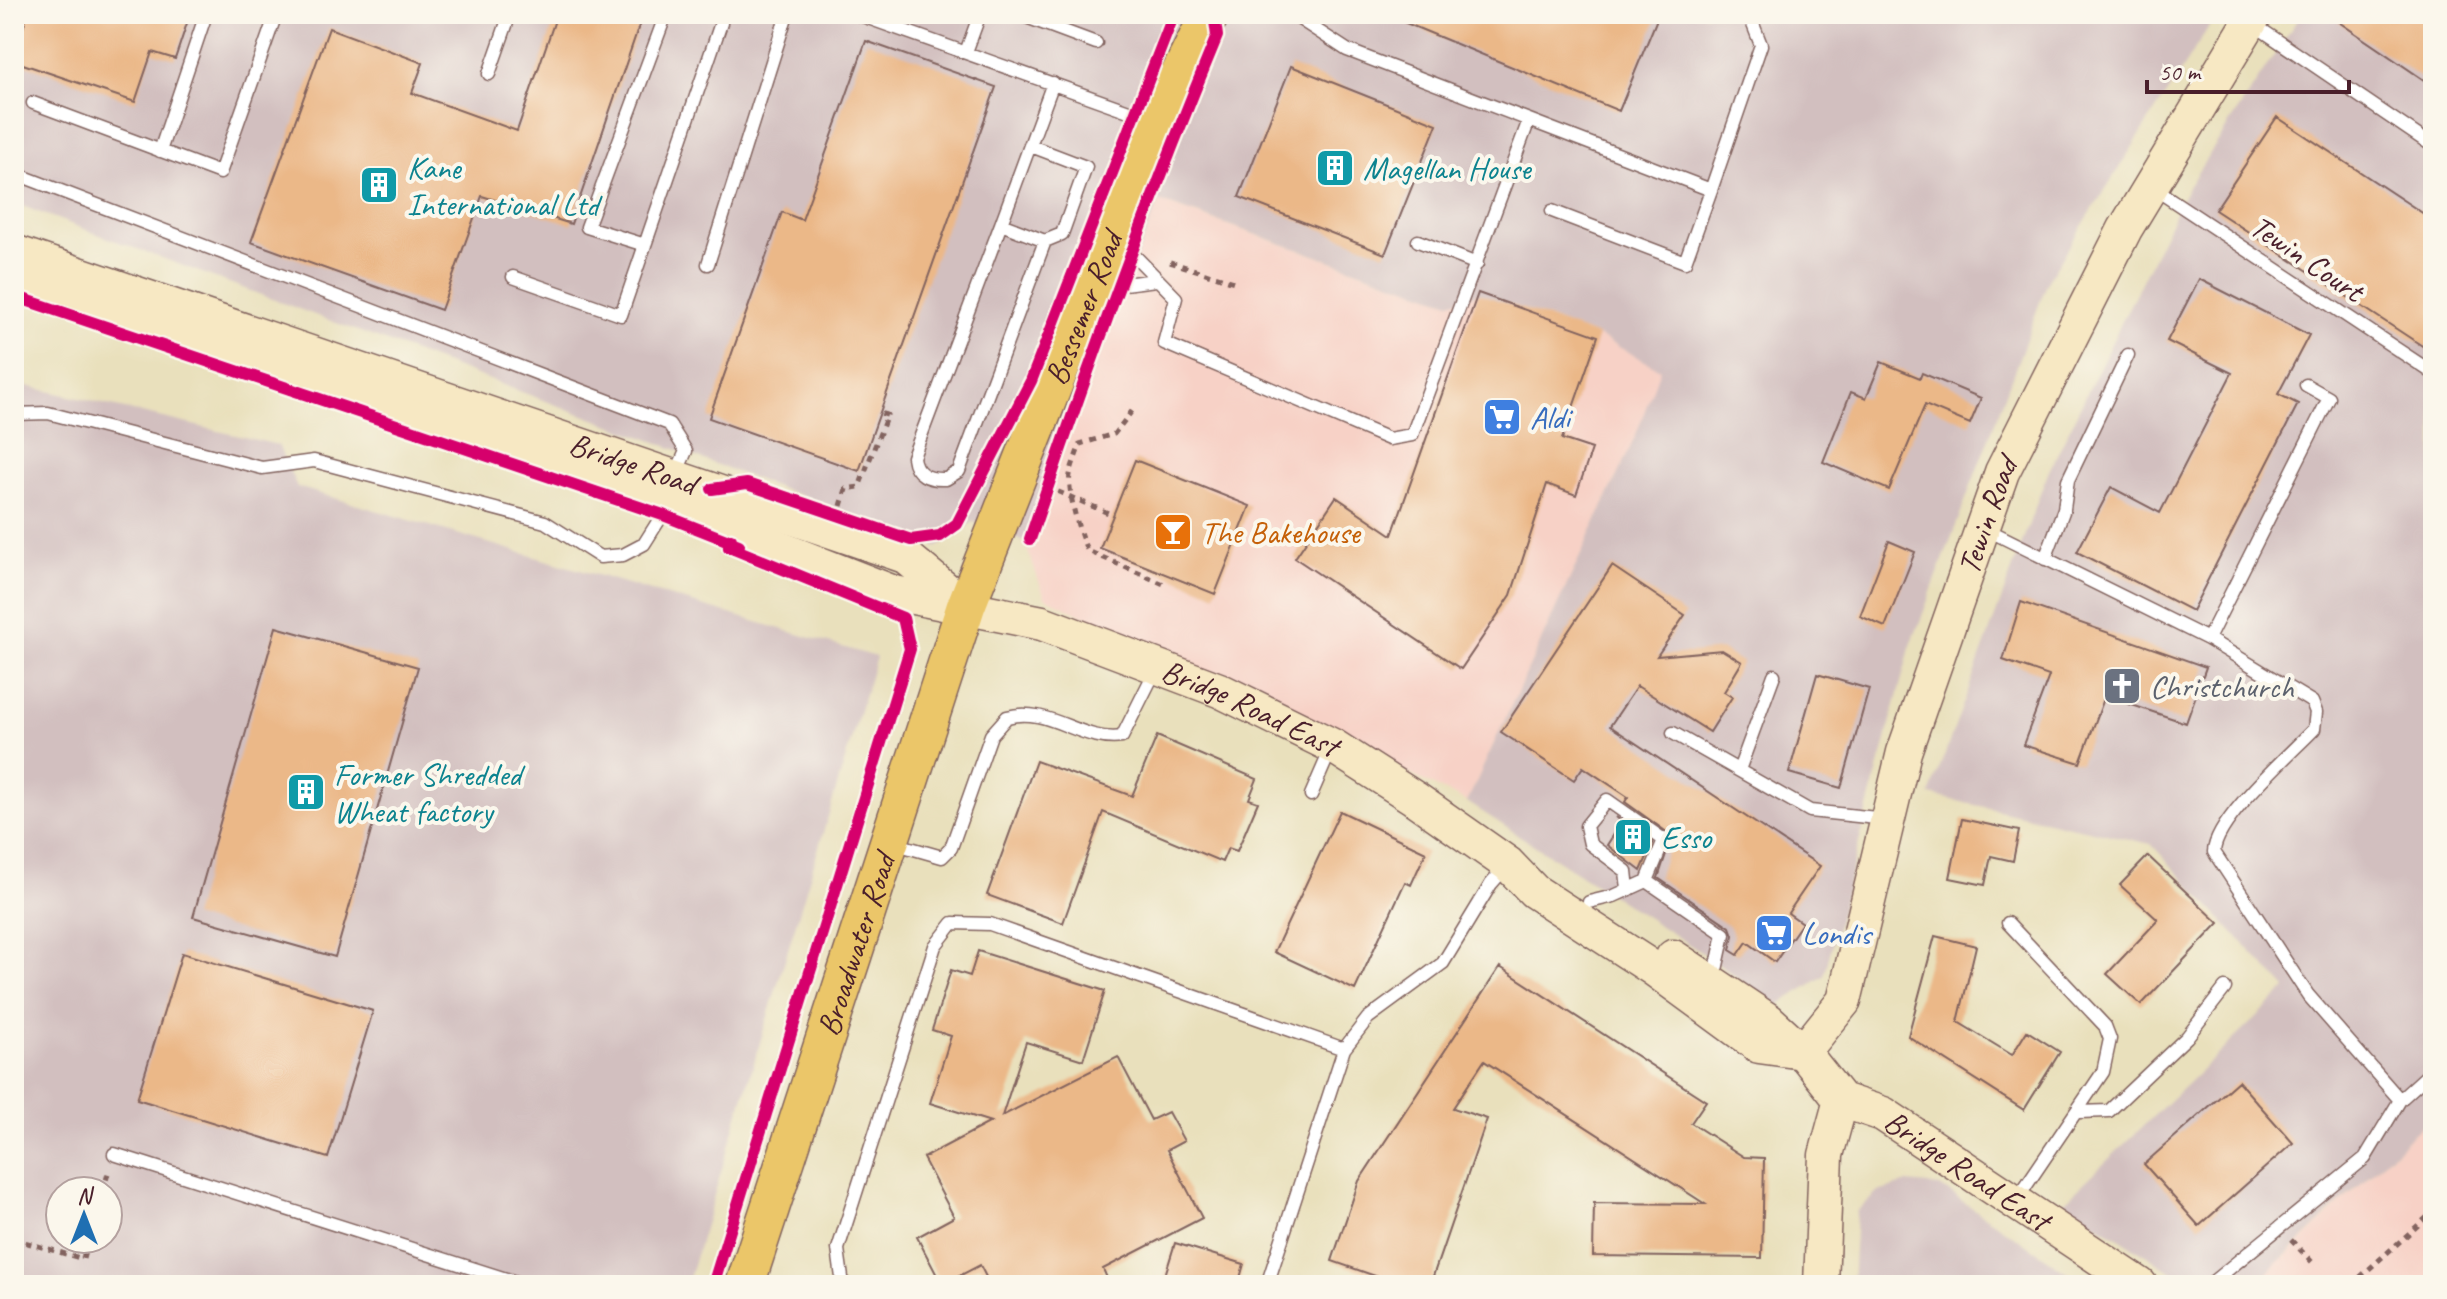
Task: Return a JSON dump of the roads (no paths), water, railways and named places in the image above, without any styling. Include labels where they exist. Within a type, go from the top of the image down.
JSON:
[{"type":"main road","name":"Bessemer Road","points":[[966,606],[1157,121],[1210,14]]},
{"type":"main road","name":"Broadwater Road","points":[[745,1285],[966,606]]},
{"type":"street","name":"Tewin Road","points":[[1803,1052],[1844,1001],[1904,752],[2002,472],[2125,229],[2253,18]]},
{"type":"street","name":"Bridge Road","points":[[14,252],[671,490],[894,593],[966,606]]},
{"type":"street","name":"Bridge Road","points":[[14,280],[671,490]]},
{"type":"street","name":"Bridge Road East","points":[[966,606],[1042,623],[1157,666],[1219,690],[1333,746],[1508,864],[1534,891],[1654,969],[1759,1046],[1803,1052]]},
{"type":"street","name":"Bridge Road East","points":[[1508,864],[1549,875],[1769,1021],[1803,1052],[1841,1100],[1883,1114],[2140,1285]]},
{"type":"street","points":[[1821,1285],[1826,1155],[1841,1100]]},
{"type":"lane","points":[[160,151],[206,14]]},
{"type":"lane","points":[[33,103],[220,173],[276,14]]},
{"type":"lane","points":[[489,74],[510,14]]},
{"type":"lane","points":[[645,245],[587,227],[666,14]]},
{"type":"lane","points":[[513,277],[621,315],[721,23],[719,14]]},
{"type":"lane","points":[[708,264],[787,14]]},
{"type":"lane","points":[[857,14],[1157,121]]},
{"type":"lane","points":[[966,52],[980,14]]},
{"type":"lane","points":[[1018,14],[1096,43]]},
{"type":"lane","points":[[1292,14],[1347,50],[1711,190]]},
{"type":"lane","points":[[1552,211],[1685,262],[1761,45],[1749,14]]},
{"type":"lane","points":[[2253,18],[2433,146]]},
{"type":"lane","points":[[1045,241],[959,471],[946,479],[922,475],[914,466],[913,457],[1053,83]]},
{"type":"lane","points":[[1116,226],[1132,253],[1176,298],[1164,343],[1389,439],[1412,435],[1529,120]]},
{"type":"lane","points":[[1001,224],[1045,241],[1062,234],[1086,167],[1031,146]]},
{"type":"lane","points":[[14,173],[669,424],[686,451],[644,544],[623,555],[600,557],[545,522],[314,461],[262,468],[48,413],[14,414]]},
{"type":"lane","name":"Tewin Court","points":[[2151,186],[2433,373]]},
{"type":"lane","points":[[1418,241],[1477,264]]},
{"type":"lane","points":[[1092,289],[1156,280]]},
{"type":"lane","points":[[2045,559],[2064,509],[2068,480],[2128,355]]},
{"type":"lane","points":[[2208,639],[2329,398],[2306,385]]},
{"type":"lane","points":[[1983,528],[2208,639],[2312,702],[2316,712],[2314,729],[2231,817],[2214,840],[2214,852],[2308,995],[2400,1100]]},
{"type":"lane","points":[[890,842],[942,857],[951,848],[991,735],[1007,717],[1037,713],[1095,735],[1122,737],[1157,666]]},
{"type":"lane","points":[[1739,770],[1774,675]]},
{"type":"lane","points":[[1673,733],[1810,811],[1886,819]]},
{"type":"lane","points":[[1311,795],[1333,746]]},
{"type":"lane","points":[[1589,902],[1628,889],[1647,881],[1664,840],[1607,800],[1586,826],[1590,844],[1626,871],[1628,889]]},
{"type":"lane","points":[[1267,1285],[1344,1049],[1368,1018],[1443,963],[1491,884],[1508,864]]},
{"type":"lane","points":[[1647,881],[1724,934],[1713,984]]},
{"type":"lane","points":[[843,1285],[838,1249],[935,946],[953,923],[990,924],[1344,1049]]},
{"type":"lane","points":[[2008,923],[2105,1026],[2110,1039],[2103,1072],[2079,1112],[2015,1202]]},
{"type":"lane","points":[[2079,1112],[2109,1111],[2187,1037],[2225,988]]},
{"type":"lane","points":[[2209,1285],[2365,1158],[2400,1100],[2433,1070]]},
{"type":"lane","points":[[114,1154],[525,1285]]},
{"type":"place","name":"Magellan House","points":[[1335,168]]},
{"type":"place","name":"Kane International Ltd","points":[[379,185]]},
{"type":"place","name":"Aldi","points":[[1502,417]]},
{"type":"place","name":"The Bakehouse","points":[[1173,532]]},
{"type":"place","name":"Christchurch","points":[[2122,686]]},
{"type":"place","name":"Former Shredded Wheat factory","points":[[306,792]]},
{"type":"place","name":"Esso","points":[[1633,837]]},
{"type":"place","name":"Londis","points":[[1774,933]]}]
